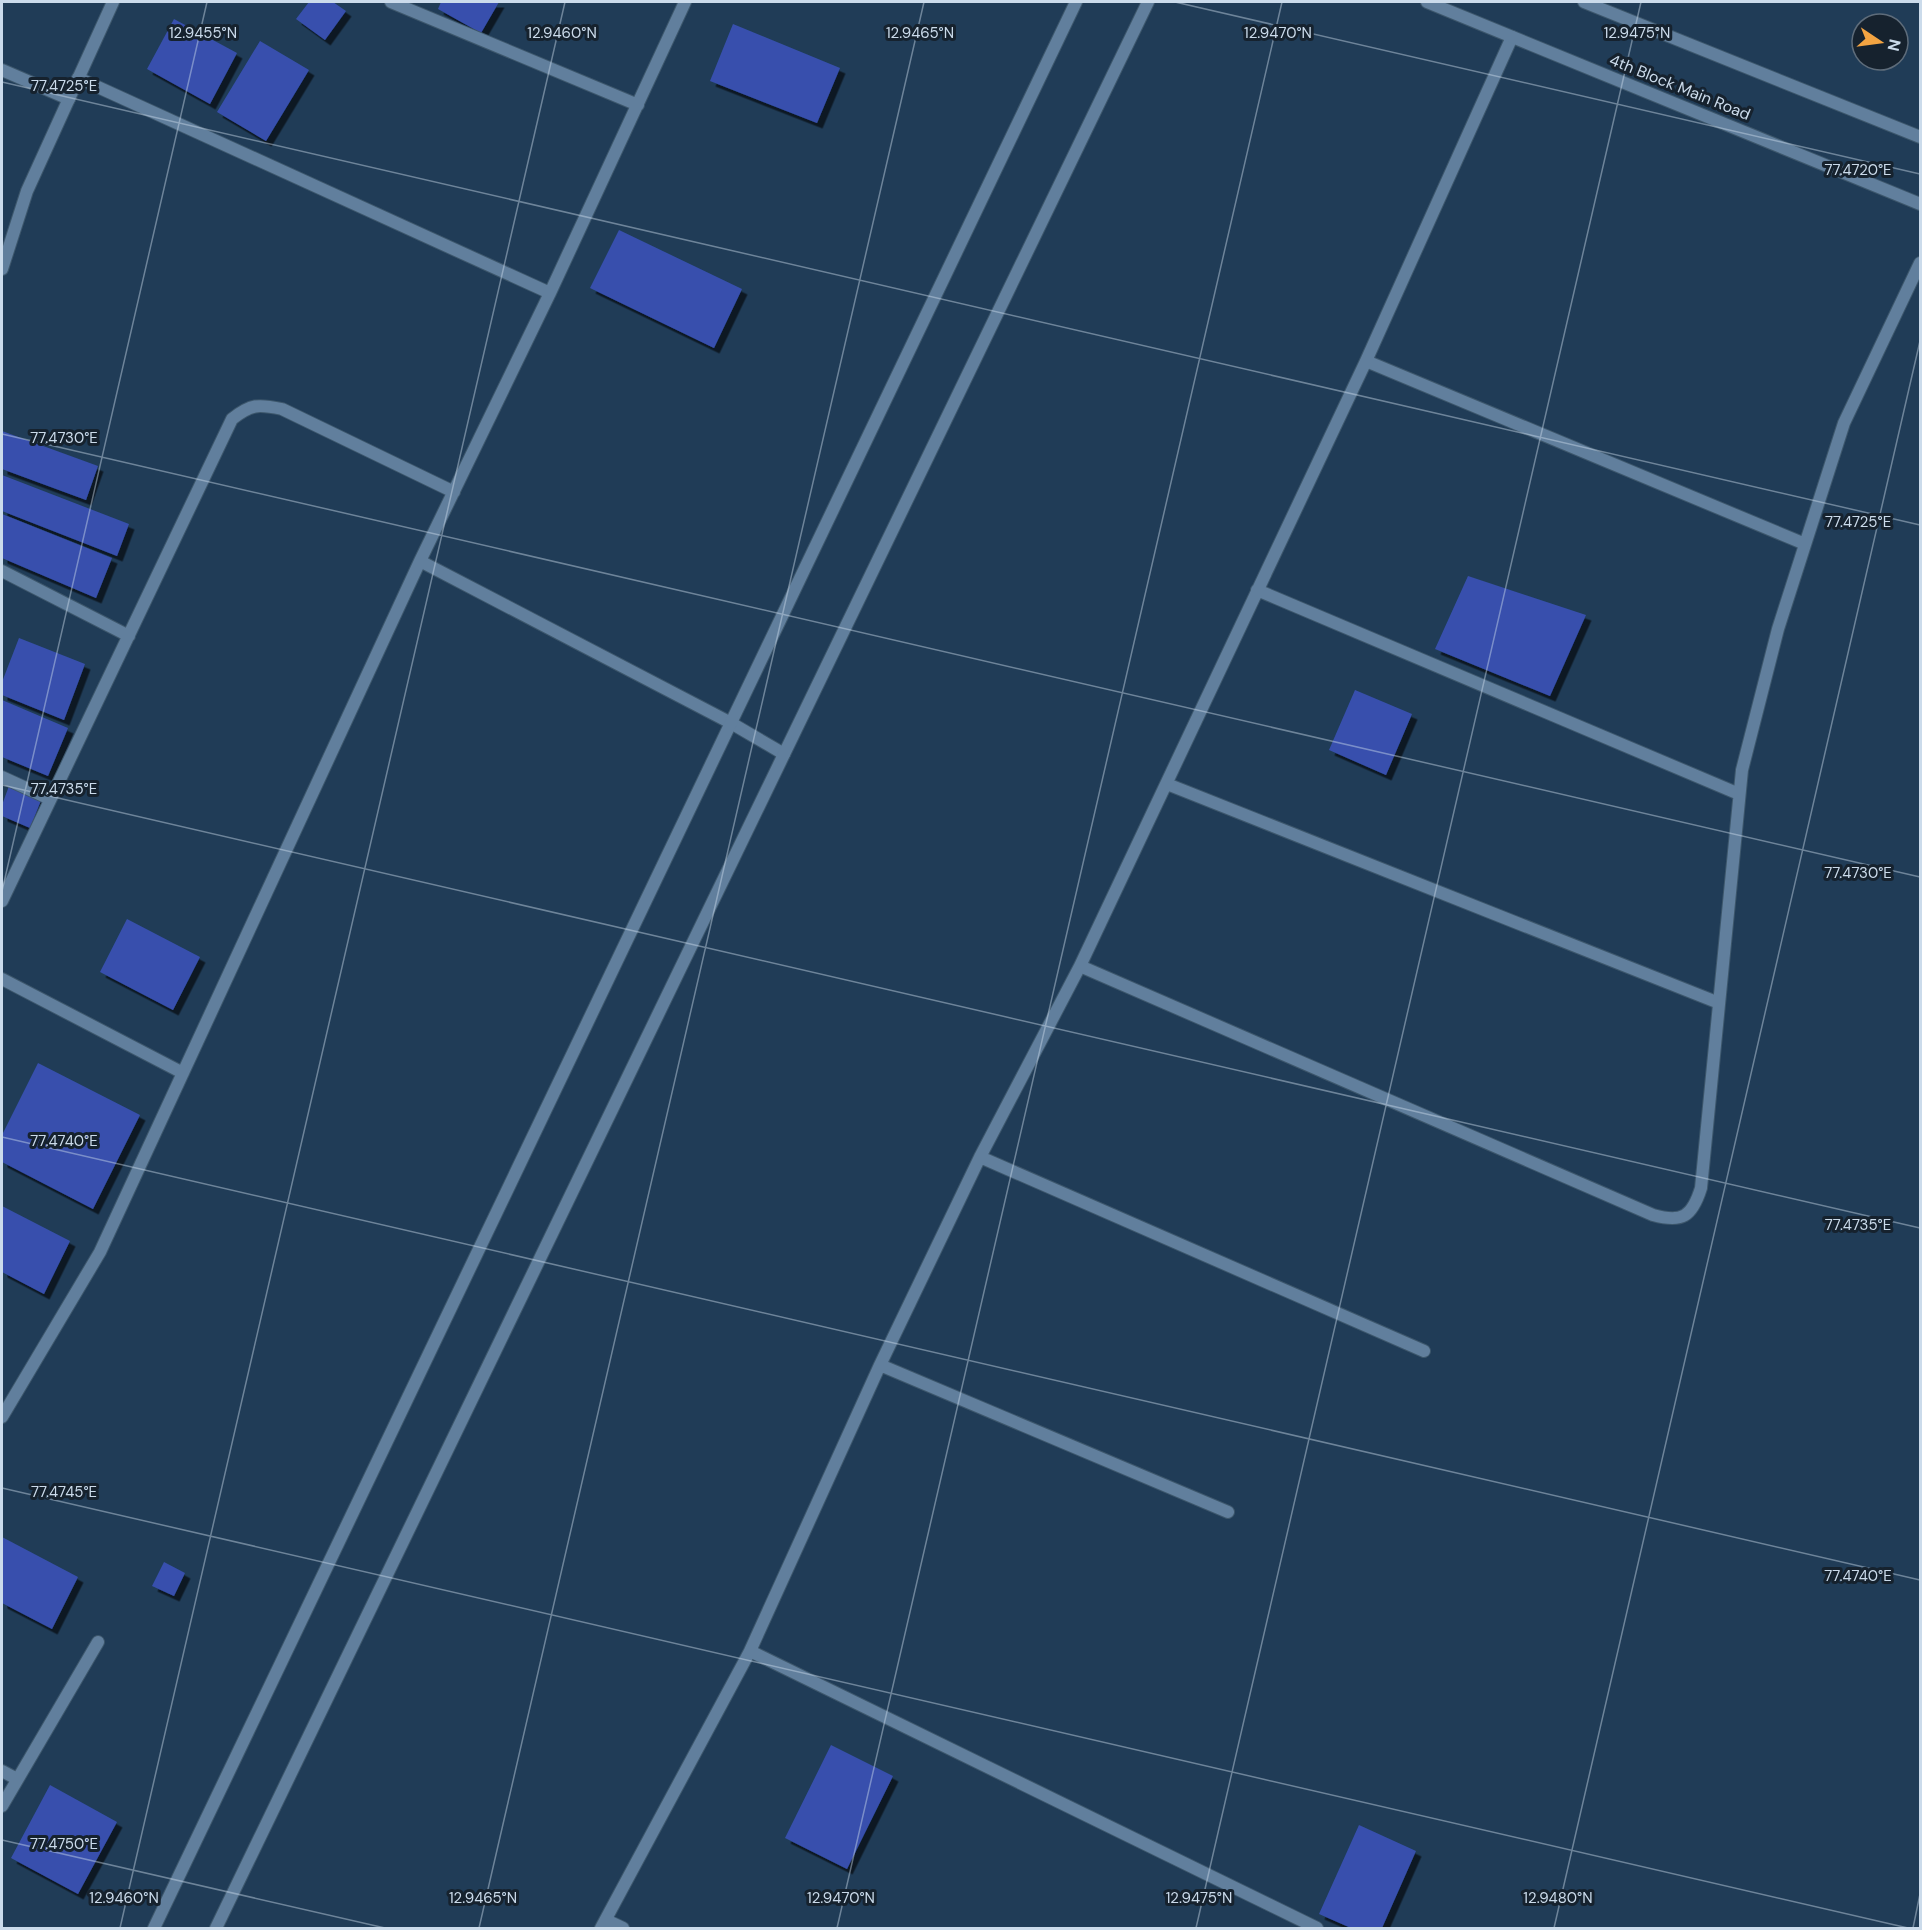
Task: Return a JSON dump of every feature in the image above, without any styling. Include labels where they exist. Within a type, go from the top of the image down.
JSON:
[{"type":"street","points":[[2,268],[27,191],[113,2]]},
{"type":"street","points":[[391,2],[638,105]]},
{"type":"street","points":[[2,1417],[100,1252],[420,561],[550,293],[685,2]]},
{"type":"street","points":[[154,1929],[1076,2]]},
{"type":"street","points":[[216,1929],[1148,2]]},
{"type":"street","name":"4th Block Main Road","points":[[1426,2],[1920,204]]},
{"type":"street","points":[[1584,2],[1920,137]]},
{"type":"street","points":[[623,1929],[604,1924],[750,1651],[880,1365],[980,1158],[1080,966],[1366,361],[1512,37]]},
{"type":"street","points":[[2,70],[69,99]]},
{"type":"street","points":[[78,78],[550,293]]},
{"type":"street","points":[[1080,966],[1653,1215],[1671,1220],[1686,1216],[1696,1206],[1701,1188],[1742,770],[1778,629],[1844,423],[1920,263]]},
{"type":"street","points":[[1366,361],[1805,544]]},
{"type":"street","points":[[2,901],[232,419],[246,407],[266,406],[282,409],[454,492]]},
{"type":"street","points":[[420,561],[731,723],[784,754]]},
{"type":"street","points":[[2,571],[129,636]]},
{"type":"street","points":[[1257,590],[1739,794]]},
{"type":"street","points":[[2,777],[50,799]]},
{"type":"street","points":[[1167,784],[1719,1003]]},
{"type":"street","points":[[2,979],[183,1073]]},
{"type":"street","points":[[980,1158],[1424,1351]]},
{"type":"street","points":[[880,1365],[1228,1512]]},
{"type":"street","points":[[2,1806],[98,1642]]},
{"type":"street","points":[[750,1651],[1317,1929]]},
{"type":"street","points":[[2,1771],[17,1779]]},
{"type":"building","points":[[309,2],[333,2],[346,11],[325,40],[296,19]]},
{"type":"building","points":[[441,2],[499,2],[481,33],[438,9]]},
{"type":"building","points":[[174,19],[237,53],[210,104],[147,69]]},
{"type":"building","points":[[733,24],[840,68],[817,123],[710,81]]},
{"type":"building","points":[[260,41],[309,70],[266,141],[217,112]]},
{"type":"building","points":[[619,230],[742,289],[714,348],[590,288]]},
{"type":"building","points":[[2,431],[98,466],[86,500],[2,469]]},
{"type":"building","points":[[2,475],[129,524],[117,556],[2,511]]},
{"type":"building","points":[[2,514],[112,558],[96,598],[2,558]]},
{"type":"building","points":[[1468,576],[1586,615],[1550,696],[1435,649]]},
{"type":"building","points":[[19,638],[85,664],[64,720],[2,695],[2,682]]},
{"type":"building","points":[[1355,690],[1412,714],[1386,775],[1329,750]]},
{"type":"building","points":[[2,700],[68,728],[48,776],[2,757]]},
{"type":"building","points":[[9,786],[42,798],[30,828],[2,816],[2,805]]},
{"type":"building","points":[[127,919],[200,957],[173,1010],[100,972]]},
{"type":"building","points":[[38,1063],[140,1115],[93,1209],[2,1162],[2,1135]]},
{"type":"building","points":[[2,1206],[70,1241],[44,1294],[2,1272]]},
{"type":"building","points":[[2,1537],[78,1577],[52,1629],[2,1603]]},
{"type":"building","points":[[164,1562],[185,1573],[174,1596],[152,1586]]},
{"type":"building","points":[[831,1745],[893,1776],[847,1869],[785,1838]]},
{"type":"building","points":[[50,1785],[117,1822],[78,1894],[11,1858]]},
{"type":"building","points":[[1359,1825],[1416,1851],[1382,1928],[1351,1928],[1319,1914]]}]
